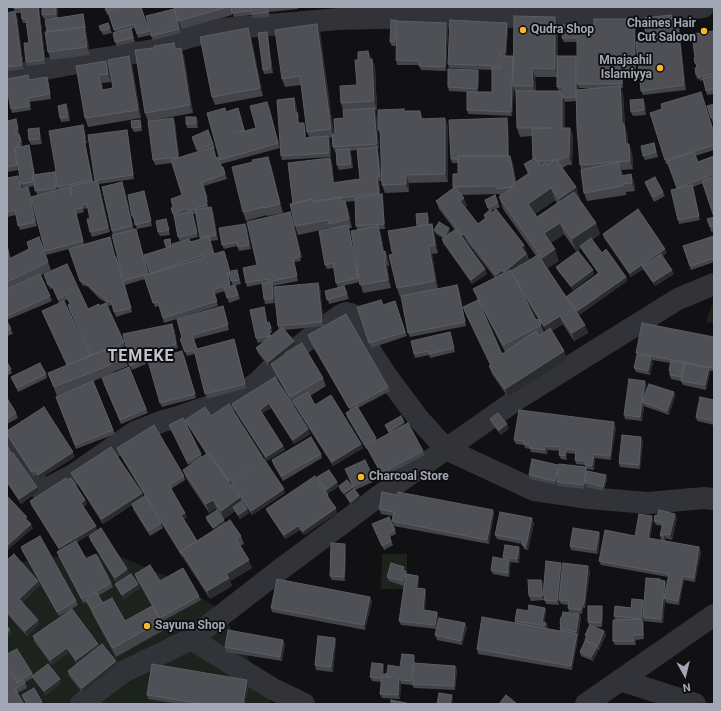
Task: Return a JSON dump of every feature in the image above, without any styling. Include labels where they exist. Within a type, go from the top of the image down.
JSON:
[{"type":"street","points":[[7,76],[154,50],[189,37],[223,29],[339,19],[617,16],[666,13],[704,7]]},
{"type":"street","points":[[81,704],[123,672],[191,640],[281,569],[379,496],[519,398],[678,299],[714,284]]},
{"type":"street","points":[[7,440],[42,491],[73,475],[135,432],[163,421],[237,397],[258,382],[271,369],[316,333],[346,313],[353,316],[369,349],[386,375],[418,418],[446,449],[534,490],[589,498],[648,503],[704,498],[714,499]]},
{"type":"street","points":[[586,704],[714,615]]},
{"type":"street","points":[[191,640],[273,689],[304,704]]},
{"type":"street","points":[[620,680],[694,704]]},
{"type":"shaded area","points":[[714,300],[714,323],[706,322]]},
{"type":"shaded area","points":[[382,554],[407,554],[407,589],[381,589]]},
{"type":"shaded area","points":[[117,555],[166,576],[219,609],[268,691],[271,704],[7,704],[7,564],[60,556]]},
{"type":"building","points":[[14,7],[38,7],[44,60],[26,62],[24,43],[29,43],[26,19],[22,19],[21,8],[14,9]]},
{"type":"building","points":[[42,7],[56,7],[56,14],[42,15]]},
{"type":"building","points":[[105,7],[118,7],[106,11]]},
{"type":"building","points":[[124,7],[141,7],[149,31],[137,34],[134,24],[114,30],[108,12]]},
{"type":"building","points":[[174,7],[228,7],[178,21]]},
{"type":"building","points":[[231,7],[250,7],[250,11],[232,13]]},
{"type":"building","points":[[251,7],[275,7],[267,8],[268,12],[252,14]]},
{"type":"building","points":[[174,9],[179,29],[151,36],[146,16]]},
{"type":"building","points":[[15,11],[22,65],[7,67],[7,13]]},
{"type":"building","points":[[83,14],[85,28],[47,32],[45,20]]},
{"type":"building","points":[[671,15],[672,24],[678,23],[684,85],[641,91],[636,42],[646,40],[644,18]]},
{"type":"building","points":[[514,16],[555,17],[555,69],[532,68],[533,86],[513,86]]},
{"type":"building","points":[[594,19],[634,19],[635,69],[622,68],[622,84],[577,84],[577,26],[594,26]]},
{"type":"building","points":[[391,20],[396,20],[395,42],[390,42]]},
{"type":"building","points":[[450,20],[507,23],[505,53],[501,53],[501,56],[513,56],[511,112],[467,110],[467,92],[492,92],[492,67],[500,68],[501,66],[448,64]]},
{"type":"building","points":[[397,21],[446,23],[445,67],[419,66],[419,61],[396,60]]},
{"type":"building","points":[[108,23],[110,28],[101,31],[99,26]]},
{"type":"building","points":[[317,24],[331,129],[307,132],[300,76],[282,79],[275,30]]},
{"type":"building","points":[[563,25],[577,25],[576,38],[562,38]]},
{"type":"building","points":[[84,27],[87,47],[48,52],[45,32]]},
{"type":"building","points":[[131,28],[133,38],[115,42],[113,33]]},
{"type":"building","points":[[248,28],[260,88],[212,97],[200,37]]},
{"type":"building","points":[[714,31],[714,74],[698,77],[698,74],[696,75],[695,68],[697,68],[694,58],[692,34]]},
{"type":"building","points":[[267,32],[271,68],[263,70],[258,33]]},
{"type":"building","points":[[174,43],[175,49],[181,48],[190,105],[145,113],[135,50],[154,48],[154,46]]},
{"type":"building","points":[[368,51],[369,59],[372,59],[374,101],[341,103],[340,86],[357,85],[355,60],[358,60],[358,52]]},
{"type":"building","points":[[129,56],[138,110],[85,118],[76,66],[106,61],[108,74],[99,75],[102,90],[113,88],[108,60]]},
{"type":"building","points":[[557,56],[576,56],[576,97],[563,98],[563,86],[557,87]]},
{"type":"building","points":[[448,69],[478,70],[477,89],[448,87]]},
{"type":"building","points":[[28,75],[29,80],[47,77],[50,94],[28,98],[30,106],[11,109],[7,79]]},
{"type":"building","points":[[714,76],[714,89],[706,91],[703,78]]},
{"type":"building","points":[[620,86],[622,124],[624,124],[626,144],[629,144],[630,161],[580,165],[576,90]]},
{"type":"building","points":[[516,91],[562,91],[562,128],[570,128],[569,157],[565,157],[557,161],[556,159],[553,161],[537,161],[535,158],[533,159],[532,129],[552,128],[517,128]]},
{"type":"building","points":[[701,92],[714,133],[714,145],[665,160],[650,113],[662,109],[661,104]]},
{"type":"building","points":[[294,98],[295,112],[297,112],[298,123],[304,123],[305,138],[328,136],[329,153],[281,156],[277,100]]},
{"type":"building","points":[[643,99],[644,110],[631,112],[630,100]]},
{"type":"building","points":[[267,102],[278,143],[220,160],[207,113],[225,108],[226,112],[238,108],[244,130],[234,132],[234,134],[256,128],[250,106]]},
{"type":"building","points":[[66,104],[68,117],[60,118],[58,106]]},
{"type":"building","points":[[714,104],[714,117],[711,118],[707,106]]},
{"type":"building","points":[[374,108],[377,144],[333,147],[332,135],[335,134],[334,119],[344,118],[343,110]]},
{"type":"building","points":[[404,109],[404,111],[420,111],[421,119],[445,118],[445,174],[406,175],[406,184],[382,185],[378,110]]},
{"type":"building","points":[[186,117],[196,117],[196,124],[186,124]]},
{"type":"building","points":[[173,118],[178,157],[153,160],[148,121]]},
{"type":"building","points":[[507,118],[508,156],[458,156],[458,159],[451,159],[449,120]]},
{"type":"building","points":[[16,119],[18,129],[16,129],[16,134],[19,134],[21,142],[18,142],[19,146],[14,147],[17,165],[7,167],[7,121]]},
{"type":"building","points":[[140,120],[141,127],[132,128],[131,121]]},
{"type":"building","points":[[83,125],[84,139],[92,180],[57,187],[56,171],[49,131]]},
{"type":"building","points":[[39,128],[40,139],[29,140],[28,129]]},
{"type":"building","points":[[127,130],[133,175],[97,180],[108,228],[90,232],[87,219],[90,219],[87,204],[81,205],[82,208],[75,209],[83,241],[45,251],[31,197],[69,187],[71,195],[70,186],[95,181],[88,135]]},
{"type":"building","points":[[208,130],[213,144],[197,150],[192,137]]},
{"type":"building","points":[[654,143],[656,152],[643,156],[641,146]]},
{"type":"building","points":[[29,145],[34,174],[32,174],[33,182],[21,184],[15,148]]},
{"type":"building","points":[[213,147],[216,158],[218,157],[225,174],[200,183],[202,183],[207,198],[205,198],[207,205],[188,211],[187,208],[173,214],[171,199],[182,195],[171,160]]},
{"type":"building","points":[[377,147],[380,177],[377,177],[379,193],[313,201],[312,199],[293,204],[288,163],[330,158],[333,183],[360,179],[357,149]]},
{"type":"building","points":[[349,149],[351,164],[337,165],[336,150]]},
{"type":"building","points":[[694,152],[698,162],[714,156],[714,174],[677,188],[667,161]]},
{"type":"building","points":[[458,156],[510,156],[515,183],[511,186],[512,187],[497,189],[497,186],[453,187],[453,174],[458,174]]},
{"type":"building","points":[[268,157],[280,204],[243,212],[232,167],[253,162],[252,160]]},
{"type":"building","points":[[535,158],[541,166],[546,162],[548,165],[556,159],[576,187],[559,199],[551,188],[528,204],[537,217],[574,192],[596,223],[572,239],[560,223],[544,233],[555,249],[542,258],[499,197],[529,173],[524,164]]},
{"type":"building","points":[[619,162],[621,176],[631,174],[632,183],[584,193],[581,170]]},
{"type":"building","points":[[54,172],[56,188],[35,191],[33,175]]},
{"type":"building","points":[[18,176],[21,189],[28,187],[35,222],[18,226],[15,210],[7,212],[7,178]]},
{"type":"building","points":[[655,177],[663,192],[653,197],[645,182]]},
{"type":"building","points":[[714,177],[714,217],[702,181]]},
{"type":"building","points":[[122,182],[132,226],[112,231],[102,187]]},
{"type":"building","points":[[692,185],[699,216],[678,220],[671,190]]},
{"type":"building","points":[[455,187],[464,198],[460,201],[478,224],[486,218],[484,215],[490,210],[492,213],[496,209],[524,245],[521,247],[526,254],[504,272],[502,270],[496,275],[464,234],[462,235],[436,201]]},
{"type":"building","points":[[144,191],[151,221],[135,225],[128,195]]},
{"type":"building","points":[[382,194],[384,224],[356,226],[355,198]]},
{"type":"building","points":[[495,195],[498,203],[488,208],[485,200]]},
{"type":"building","points":[[340,197],[341,202],[345,201],[349,219],[329,224],[328,220],[295,226],[290,204],[312,199],[313,203]]},
{"type":"building","points":[[211,207],[216,235],[200,238],[195,210]]},
{"type":"building","points":[[638,209],[665,249],[630,273],[603,234]]},
{"type":"building","points":[[192,212],[197,233],[178,237],[174,215]]},
{"type":"building","points":[[290,212],[300,254],[299,257],[293,258],[297,276],[272,281],[273,299],[264,299],[262,283],[268,283],[268,279],[246,283],[243,268],[257,265],[247,222]]},
{"type":"building","points":[[427,213],[428,224],[417,226],[416,214]]},
{"type":"building","points":[[714,217],[714,226],[710,227],[707,219]]},
{"type":"building","points":[[166,219],[169,230],[158,232],[156,221]]},
{"type":"building","points":[[439,222],[449,228],[445,236],[434,230]]},
{"type":"building","points":[[245,224],[249,245],[238,247],[237,242],[222,245],[219,228]]},
{"type":"building","points":[[432,224],[435,245],[429,246],[435,281],[397,288],[389,255],[394,254],[394,252],[392,252],[388,231]]},
{"type":"building","points":[[348,225],[358,278],[336,283],[333,263],[325,265],[319,231]]},
{"type":"building","points":[[378,226],[383,252],[385,251],[386,258],[384,258],[388,280],[360,285],[351,231]]},
{"type":"building","points":[[136,229],[148,274],[123,281],[131,308],[114,312],[111,301],[106,302],[105,298],[86,283],[80,281],[69,249],[110,237],[115,257],[123,278],[112,235]]},
{"type":"building","points":[[456,229],[485,269],[471,280],[442,239]]},
{"type":"building","points":[[714,236],[714,258],[690,266],[683,246]]},
{"type":"building","points":[[39,237],[48,262],[7,282],[7,260],[29,249],[27,242]]},
{"type":"building","points":[[209,237],[214,254],[224,251],[230,272],[227,273],[230,284],[213,290],[217,301],[163,318],[158,302],[153,303],[144,276],[203,258],[203,255],[150,274],[144,255],[173,246],[172,244],[189,239],[190,242]]},
{"type":"building","points":[[591,238],[602,253],[606,249],[626,277],[577,311],[566,297],[599,273],[580,246]]},
{"type":"building","points":[[170,239],[171,246],[166,247],[164,240]]},
{"type":"building","points":[[7,246],[10,259],[7,260]]},
{"type":"building","points":[[578,251],[593,270],[571,286],[556,267]]},
{"type":"building","points":[[661,254],[672,270],[653,282],[642,266]]},
{"type":"building","points":[[538,255],[585,325],[572,333],[560,316],[544,326],[512,273],[536,320],[539,319],[541,325],[503,345],[473,289],[510,270],[511,271]]},
{"type":"building","points":[[67,264],[88,309],[99,304],[99,306],[106,303],[124,342],[105,351],[104,350],[91,355],[68,305],[70,304],[66,295],[58,299],[51,284],[48,285],[44,274]]},
{"type":"building","points":[[237,270],[239,280],[231,281],[229,273]]},
{"type":"building","points":[[40,274],[50,296],[7,316],[7,289]]},
{"type":"building","points":[[318,283],[322,322],[278,326],[274,287]]},
{"type":"building","points":[[235,285],[238,295],[227,298],[224,288]]},
{"type":"building","points":[[457,285],[465,322],[408,333],[401,296]]},
{"type":"building","points":[[344,286],[347,294],[327,300],[325,291]]},
{"type":"building","points":[[381,300],[383,305],[395,301],[405,332],[369,343],[357,307]]},
{"type":"building","points":[[478,300],[502,354],[536,331],[539,336],[550,328],[564,351],[505,389],[489,366],[491,365],[463,307]]},
{"type":"building","points":[[64,301],[90,356],[67,365],[42,311]]},
{"type":"building","points":[[223,306],[228,325],[192,335],[197,349],[234,339],[245,384],[205,394],[194,350],[185,352],[180,339],[182,338],[177,319]]},
{"type":"building","points":[[264,307],[267,323],[269,322],[271,328],[268,329],[270,336],[256,338],[250,310]]},
{"type":"building","points":[[346,314],[388,387],[349,408],[308,335]]},
{"type":"building","points":[[7,321],[11,329],[7,331]]},
{"type":"building","points":[[642,323],[714,337],[714,368],[636,353]]},
{"type":"building","points":[[172,324],[176,344],[142,352],[144,359],[130,366],[124,351],[127,350],[123,334]]},
{"type":"building","points":[[282,327],[294,341],[268,362],[256,348]]},
{"type":"building","points":[[450,332],[454,348],[429,354],[428,351],[414,354],[411,341]]},
{"type":"building","points":[[302,343],[323,378],[290,397],[271,364],[286,354],[285,353]]},
{"type":"building","points":[[120,346],[125,358],[54,387],[48,373],[104,350],[105,352]]},
{"type":"building","points":[[182,351],[195,394],[160,403],[148,361]]},
{"type":"building","points":[[637,355],[651,357],[648,371],[634,368]]},
{"type":"building","points":[[671,361],[684,363],[681,377],[670,375],[669,370]]},
{"type":"building","points":[[7,362],[11,369],[7,371]]},
{"type":"building","points":[[40,363],[46,374],[17,388],[11,377]]},
{"type":"building","points":[[685,363],[709,368],[705,385],[681,381]]},
{"type":"building","points":[[129,367],[146,409],[120,420],[102,378]]},
{"type":"building","points":[[275,377],[308,429],[293,440],[269,403],[260,410],[283,446],[266,457],[232,404]]},
{"type":"building","points":[[629,379],[645,381],[640,417],[624,415]]},
{"type":"building","points":[[93,381],[113,430],[75,445],[56,397]]},
{"type":"building","points":[[649,384],[674,392],[667,411],[642,402]]},
{"type":"building","points":[[308,392],[315,405],[331,395],[361,444],[332,462],[293,401]]},
{"type":"building","points":[[700,397],[714,400],[714,421],[696,417]]},
{"type":"building","points":[[7,398],[16,413],[7,419]]},
{"type":"building","points":[[229,404],[263,458],[229,481],[211,455],[207,453],[185,420],[205,407],[211,416]]},
{"type":"building","points":[[357,406],[376,438],[365,445],[346,413]]},
{"type":"building","points":[[44,407],[73,452],[38,475],[35,470],[32,472],[7,434],[7,431]]},
{"type":"building","points":[[519,410],[614,422],[610,456],[594,454],[592,466],[585,465],[586,461],[575,460],[576,450],[566,449],[565,456],[559,455],[560,447],[546,446],[545,450],[530,448],[530,445],[524,444],[524,441],[514,440]]},
{"type":"building","points":[[498,413],[507,424],[499,430],[490,419]]},
{"type":"building","points":[[401,416],[404,422],[389,432],[385,425]]},
{"type":"building","points":[[183,418],[201,454],[187,461],[169,425]]},
{"type":"building","points":[[408,423],[423,451],[381,473],[366,446]]},
{"type":"building","points":[[154,425],[184,476],[169,485],[185,513],[181,515],[197,541],[181,551],[181,553],[117,448]]},
{"type":"building","points":[[622,435],[641,437],[639,465],[619,463]]},
{"type":"building","points":[[311,437],[321,454],[281,476],[272,460]]},
{"type":"building","points":[[7,445],[11,453],[7,455]]},
{"type":"building","points":[[111,447],[142,493],[102,519],[71,473]]},
{"type":"building","points":[[13,453],[37,487],[19,499],[7,481],[7,457]]},
{"type":"building","points":[[208,453],[240,497],[221,511],[213,500],[206,504],[183,470]]},
{"type":"building","points":[[264,459],[284,489],[251,511],[231,481]]},
{"type":"building","points":[[532,459],[558,465],[586,467],[584,485],[557,482],[558,468],[555,481],[529,475]]},
{"type":"building","name":"Charcoal Store","points":[[365,460],[373,477],[353,486],[345,469]]},
{"type":"building","points":[[329,470],[337,482],[326,490],[317,477]]},
{"type":"building","points":[[587,471],[606,475],[603,487],[585,482]]},
{"type":"building","points":[[315,476],[336,508],[303,531],[298,526],[284,535],[266,509]]},
{"type":"building","points":[[66,478],[67,480],[71,478],[85,500],[81,503],[96,526],[59,548],[30,501]]},
{"type":"building","points":[[347,480],[353,487],[344,493],[339,486]]},
{"type":"building","points":[[354,489],[359,495],[351,502],[346,495]]},
{"type":"building","points":[[382,492],[397,495],[398,492],[493,510],[487,540],[392,521],[394,512],[379,509]]},
{"type":"building","points":[[7,496],[27,517],[25,518],[31,524],[7,546]]},
{"type":"building","points":[[145,496],[161,523],[148,531],[132,504]]},
{"type":"building","points":[[242,501],[247,509],[238,515],[233,507]]},
{"type":"building","points":[[217,510],[224,520],[213,528],[206,517]]},
{"type":"building","points":[[659,510],[675,514],[670,535],[660,535],[663,523],[654,521],[655,515],[657,516]]},
{"type":"building","points":[[500,512],[532,518],[526,546],[522,545],[523,540],[495,535]]},
{"type":"building","points":[[639,514],[652,516],[648,538],[699,547],[694,578],[683,576],[678,601],[664,598],[669,574],[599,561],[605,530],[635,536]]},
{"type":"building","points":[[389,517],[395,530],[388,533],[391,541],[382,546],[372,524]]},
{"type":"building","points":[[230,520],[241,536],[236,539],[249,560],[226,574],[229,578],[207,591],[181,551]]},
{"type":"building","points":[[101,528],[127,569],[115,578],[89,536]]},
{"type":"building","points":[[573,528],[599,532],[596,550],[570,546]]},
{"type":"building","points":[[40,536],[76,601],[57,612],[21,547]]},
{"type":"building","points":[[76,541],[86,559],[96,554],[111,583],[82,599],[57,552]]},
{"type":"building","points":[[331,543],[345,544],[344,577],[330,576]]},
{"type":"building","points":[[505,545],[519,547],[517,559],[503,557]]},
{"type":"building","points":[[14,554],[38,581],[19,599],[38,620],[25,631],[7,611],[7,560]]},
{"type":"building","points":[[493,557],[509,560],[508,573],[491,570]]},
{"type":"building","points":[[546,561],[561,563],[557,601],[544,600],[545,596],[543,595]]},
{"type":"building","points":[[391,563],[404,567],[403,571],[406,571],[403,581],[387,577]]},
{"type":"building","points":[[563,563],[588,566],[584,604],[582,604],[581,610],[568,608],[569,601],[559,600]]},
{"type":"building","points":[[150,565],[160,581],[183,568],[199,596],[160,618],[135,574]]},
{"type":"building","points":[[131,574],[138,584],[122,595],[115,584]]},
{"type":"building","points":[[406,574],[418,576],[416,588],[425,589],[423,610],[437,612],[435,625],[399,621]]},
{"type":"building","points":[[646,578],[665,581],[661,619],[643,617]]},
{"type":"building","points":[[277,579],[370,597],[364,625],[271,608]]},
{"type":"building","points":[[528,580],[541,580],[542,596],[529,596]]},
{"type":"building","points":[[96,592],[103,603],[92,609],[86,600]]},
{"type":"building","points":[[112,598],[125,621],[152,606],[161,621],[113,648],[91,609]]},
{"type":"building","points":[[632,599],[643,600],[641,619],[614,616],[615,606],[631,608]]},
{"type":"building","points":[[529,605],[545,608],[542,622],[546,623],[545,626],[515,621],[517,609],[528,611]]},
{"type":"building","points":[[588,606],[602,606],[601,623],[588,622]]},
{"type":"building","points":[[72,609],[98,644],[76,660],[67,648],[50,660],[33,636]]},
{"type":"building","points":[[563,612],[579,614],[576,632],[560,629]]},
{"type":"building","points":[[482,617],[577,634],[571,666],[477,649]]},
{"type":"building","points":[[439,618],[465,623],[461,641],[435,635]]},
{"type":"building","points":[[642,619],[643,635],[634,635],[634,641],[613,641],[613,620]]},
{"type":"building","points":[[590,625],[604,631],[598,646],[585,640],[587,635],[585,635]]},
{"type":"building","points":[[228,630],[283,640],[280,657],[225,647]]},
{"type":"building","points":[[318,636],[335,638],[331,667],[315,665]]},
{"type":"building","points":[[585,641],[597,647],[591,657],[580,652]]},
{"type":"building","points":[[102,644],[116,661],[82,688],[68,671]]},
{"type":"building","points":[[17,649],[32,673],[18,682],[11,671],[17,683],[23,680],[25,683],[15,689],[24,704],[7,704],[7,654]]},
{"type":"building","points":[[402,654],[414,655],[411,681],[400,680],[399,678],[398,695],[380,694],[382,676],[383,677],[383,674],[387,674],[388,665],[400,667]]},
{"type":"building","points":[[372,663],[383,664],[381,678],[370,677]]},
{"type":"building","points":[[414,663],[455,666],[454,686],[412,684]]},
{"type":"building","points":[[48,664],[60,679],[44,691],[32,676]]},
{"type":"building","points":[[152,664],[247,680],[243,704],[203,704],[147,695]]},
{"type":"building","points":[[34,688],[42,702],[38,704],[27,704],[22,695]]},
{"type":"building","points":[[439,693],[452,695],[450,704],[437,704]]},
{"type":"building","points":[[506,695],[516,703],[499,704]]},
{"type":"building","points":[[391,700],[411,704],[391,704]]},
{"type":"place","name":"Qudra Shop","points":[[523,30]]},
{"type":"place","name":"Chaines Hair Cut Saloon","points":[[704,31]]},
{"type":"place","name":"Mnajaahil Islamiyya","points":[[660,68]]},
{"type":"place","name":"Charcoal Store","points":[[361,477]]},
{"type":"place","name":"Sayuna Shop","points":[[147,626]]},
{"type":"district","name":"TEMEKE","points":[[141,357]]}]
